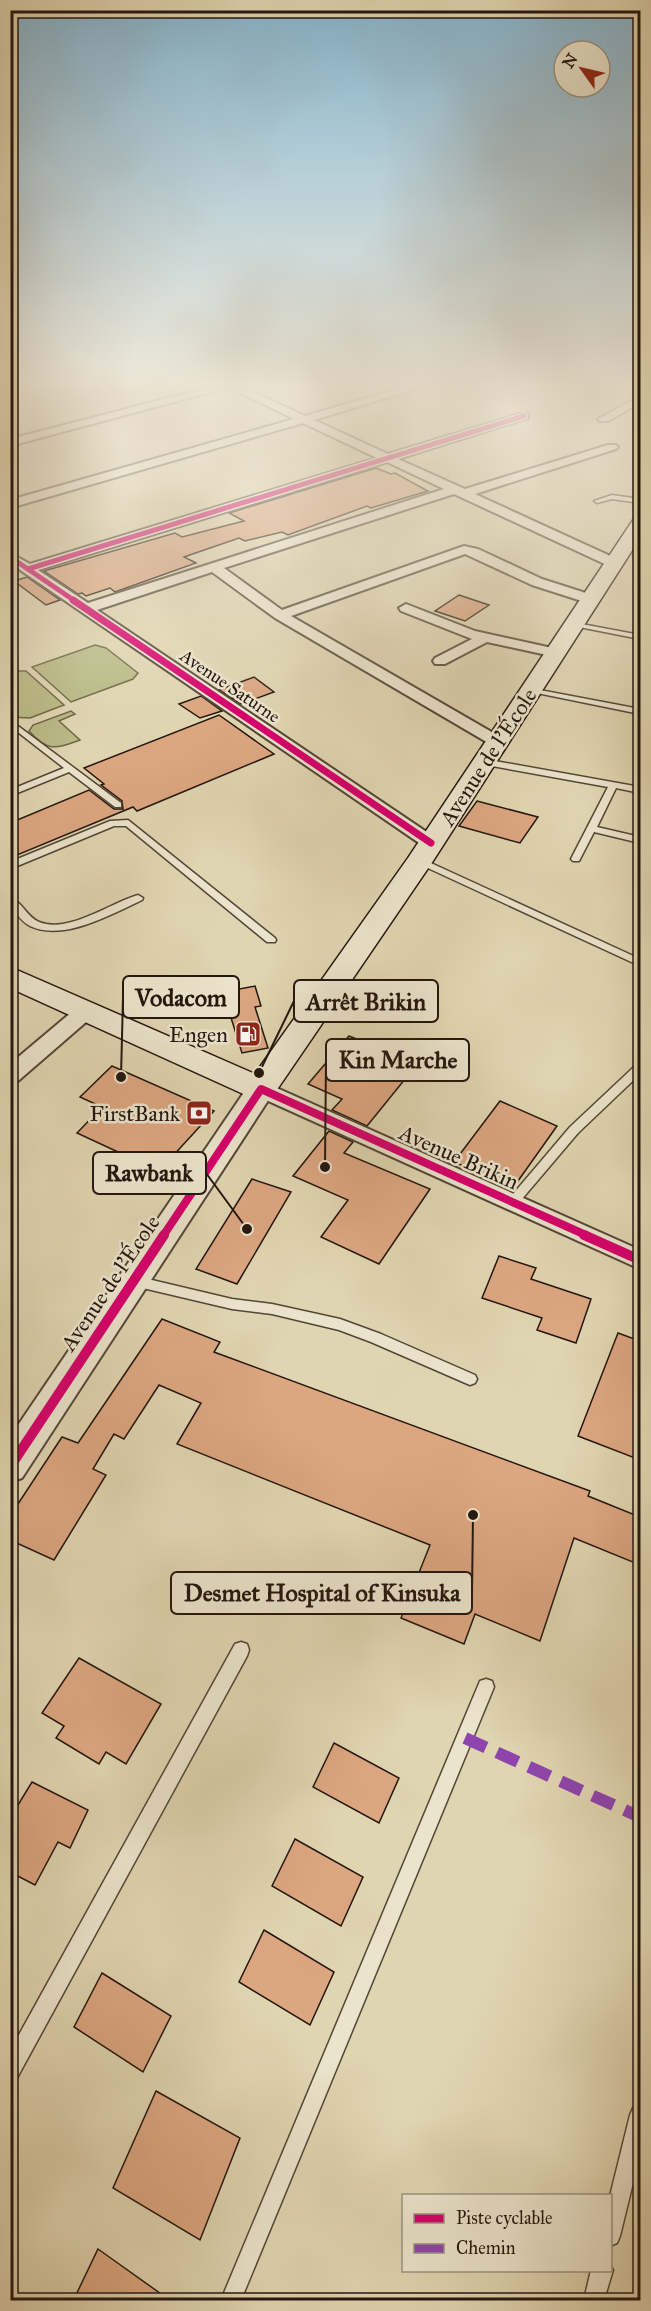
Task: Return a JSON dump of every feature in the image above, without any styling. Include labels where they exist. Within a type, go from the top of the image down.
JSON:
[{"type":"main road","name":"Avenue de l'École","points":[[261,1089],[425,852],[590,599],[629,544]]},
{"type":"main road","points":[[10,976],[261,1089]]},
{"type":"street","points":[[10,504],[39,496]]},
{"type":"street","points":[[28,569],[262,496]]},
{"type":"street","points":[[88,608],[445,496]]},
{"type":"street","points":[[476,496],[629,544]]},
{"type":"street","points":[[280,615],[464,550],[537,582],[590,599]]},
{"type":"street","name":"Avenue Saturne","points":[[10,557],[88,608],[425,852]]},
{"type":"street","points":[[213,567],[280,615],[490,752]]},
{"type":"street","points":[[406,608],[484,638],[556,653]]},
{"type":"street","points":[[440,661],[484,638]]},
{"type":"street","points":[[10,1076],[87,1011]]},
{"type":"street","name":"Avenue Brikin","points":[[261,1089],[640,1260]]},
{"type":"street","name":"Avenue de l'École","points":[[10,1467],[261,1089]]},
{"type":"lane","points":[[597,501],[616,497],[640,501]]},
{"type":"lane","points":[[574,624],[640,637]]},
{"type":"lane","points":[[532,690],[640,712]]},
{"type":"lane","points":[[11,724],[118,805]]},
{"type":"lane","points":[[490,752],[640,790]]},
{"type":"lane","points":[[10,793],[69,769]]},
{"type":"lane","points":[[576,859],[613,785]]},
{"type":"lane","points":[[10,866],[113,823],[128,823],[271,940]]},
{"type":"lane","points":[[592,829],[640,840]]},
{"type":"lane","points":[[425,852],[640,963]]},
{"type":"lane","points":[[10,900],[31,922],[53,929],[70,925],[138,898]]},
{"type":"lane","points":[[512,1203],[574,1130],[640,1068]]},
{"type":"lane","points":[[135,1281],[232,1304],[272,1309],[340,1325],[376,1338],[470,1379]]},
{"type":"lane","points":[[10,2071],[241,1650]]},
{"type":"lane","points":[[231,2301],[486,1687]]},
{"type":"lane","points":[[612,2228],[640,2115]]},
{"type":"lane","points":[[594,2301],[602,2272]]},
{"type":"green space","points":[[95,645],[106,648],[138,673],[133,679],[71,702],[32,667]]},
{"type":"green space","points":[[26,671],[64,705],[30,718],[11,717],[11,674]]},
{"type":"green space","points":[[71,711],[75,714],[59,721],[80,740],[52,747],[41,743],[29,731],[33,725]]},
{"type":"building","points":[[285,496],[412,496],[371,508],[367,506],[288,535],[282,532],[245,541],[239,538],[184,557],[196,563],[115,592],[110,588],[86,596],[82,593],[78,594],[44,571],[175,533],[182,537],[244,521],[229,513]]},
{"type":"building","points":[[27,577],[60,600],[46,605],[14,581]]},
{"type":"building","points":[[459,595],[489,605],[465,621],[435,611]]},
{"type":"building","points":[[254,677],[274,692],[241,704],[219,690]]},
{"type":"building","points":[[201,696],[222,711],[200,718],[179,704]]},
{"type":"building","points":[[219,715],[274,754],[137,811],[133,807],[10,858],[10,823],[89,790],[114,809],[123,809],[122,801],[84,768]]},
{"type":"building","points":[[477,801],[538,817],[520,843],[459,826]]},
{"type":"building","points":[[255,986],[261,1006],[255,1007],[268,1048],[242,1053],[223,992]]},
{"type":"building","points":[[349,1036],[418,1063],[367,1126],[332,1110],[342,1099],[308,1084]]},
{"type":"building","points":[[112,1066],[214,1111],[159,1171],[77,1133],[102,1107],[80,1097]]},
{"type":"building","points":[[500,1101],[557,1126],[513,1188],[454,1162]]},
{"type":"building","points":[[329,1131],[353,1142],[344,1153],[430,1189],[379,1264],[321,1237],[348,1200],[293,1176]]},
{"type":"building","points":[[252,1179],[291,1192],[237,1284],[196,1269]]},
{"type":"building","points":[[499,1256],[536,1268],[531,1279],[591,1299],[576,1343],[537,1330],[542,1318],[482,1298]]},
{"type":"building","points":[[162,1319],[220,1342],[214,1352],[590,1491],[588,1496],[640,1517],[640,1565],[574,1538],[540,1641],[475,1614],[464,1644],[401,1618],[430,1545],[177,1444],[201,1403],[159,1385],[124,1439],[114,1434],[93,1469],[106,1475],[54,1560],[10,1540],[10,1516],[62,1437],[78,1443]]},
{"type":"building","points":[[618,1333],[640,1341],[640,1380],[634,1399],[640,1401],[640,1460],[578,1436]]},
{"type":"building","points":[[79,1658],[161,1704],[126,1764],[106,1752],[99,1764],[56,1738],[64,1726],[42,1713]]},
{"type":"building","points":[[334,1743],[399,1778],[379,1823],[313,1787]]},
{"type":"building","points":[[32,1782],[88,1810],[70,1848],[58,1842],[35,1885],[10,1872],[10,1818]]},
{"type":"building","points":[[295,1839],[363,1877],[341,1926],[272,1886]]},
{"type":"building","points":[[264,1930],[334,1972],[310,2025],[239,1982]]},
{"type":"building","points":[[102,1973],[171,2016],[143,2072],[74,2027]]},
{"type":"building","points":[[156,2091],[240,2138],[200,2240],[113,2188]]},
{"type":"building","points":[[98,2249],[171,2301],[73,2301]]},
{"type":"marked path","points":[[465,1738],[640,1817]]},
{"type":"cycle path","points":[[28,569],[265,496]]},
{"type":"cycle path","points":[[10,557],[431,843]]},
{"type":"cycle path","points":[[10,1467],[261,1089],[640,1260]]},
{"type":"place","name":"Engen","points":[[248,1034]]},
{"type":"place","name":"Arrêt Brikin","points":[[259,1073]]},
{"type":"place","name":"Vodacom","points":[[121,1077]]},
{"type":"place","name":"FirstBank","points":[[199,1113]]},
{"type":"place","name":"Kin Marche","points":[[325,1167]]},
{"type":"place","name":"Rawbank","points":[[247,1229]]},
{"type":"place","name":"Desmet Hospital of Kinsuka","points":[[473,1515]]}]
